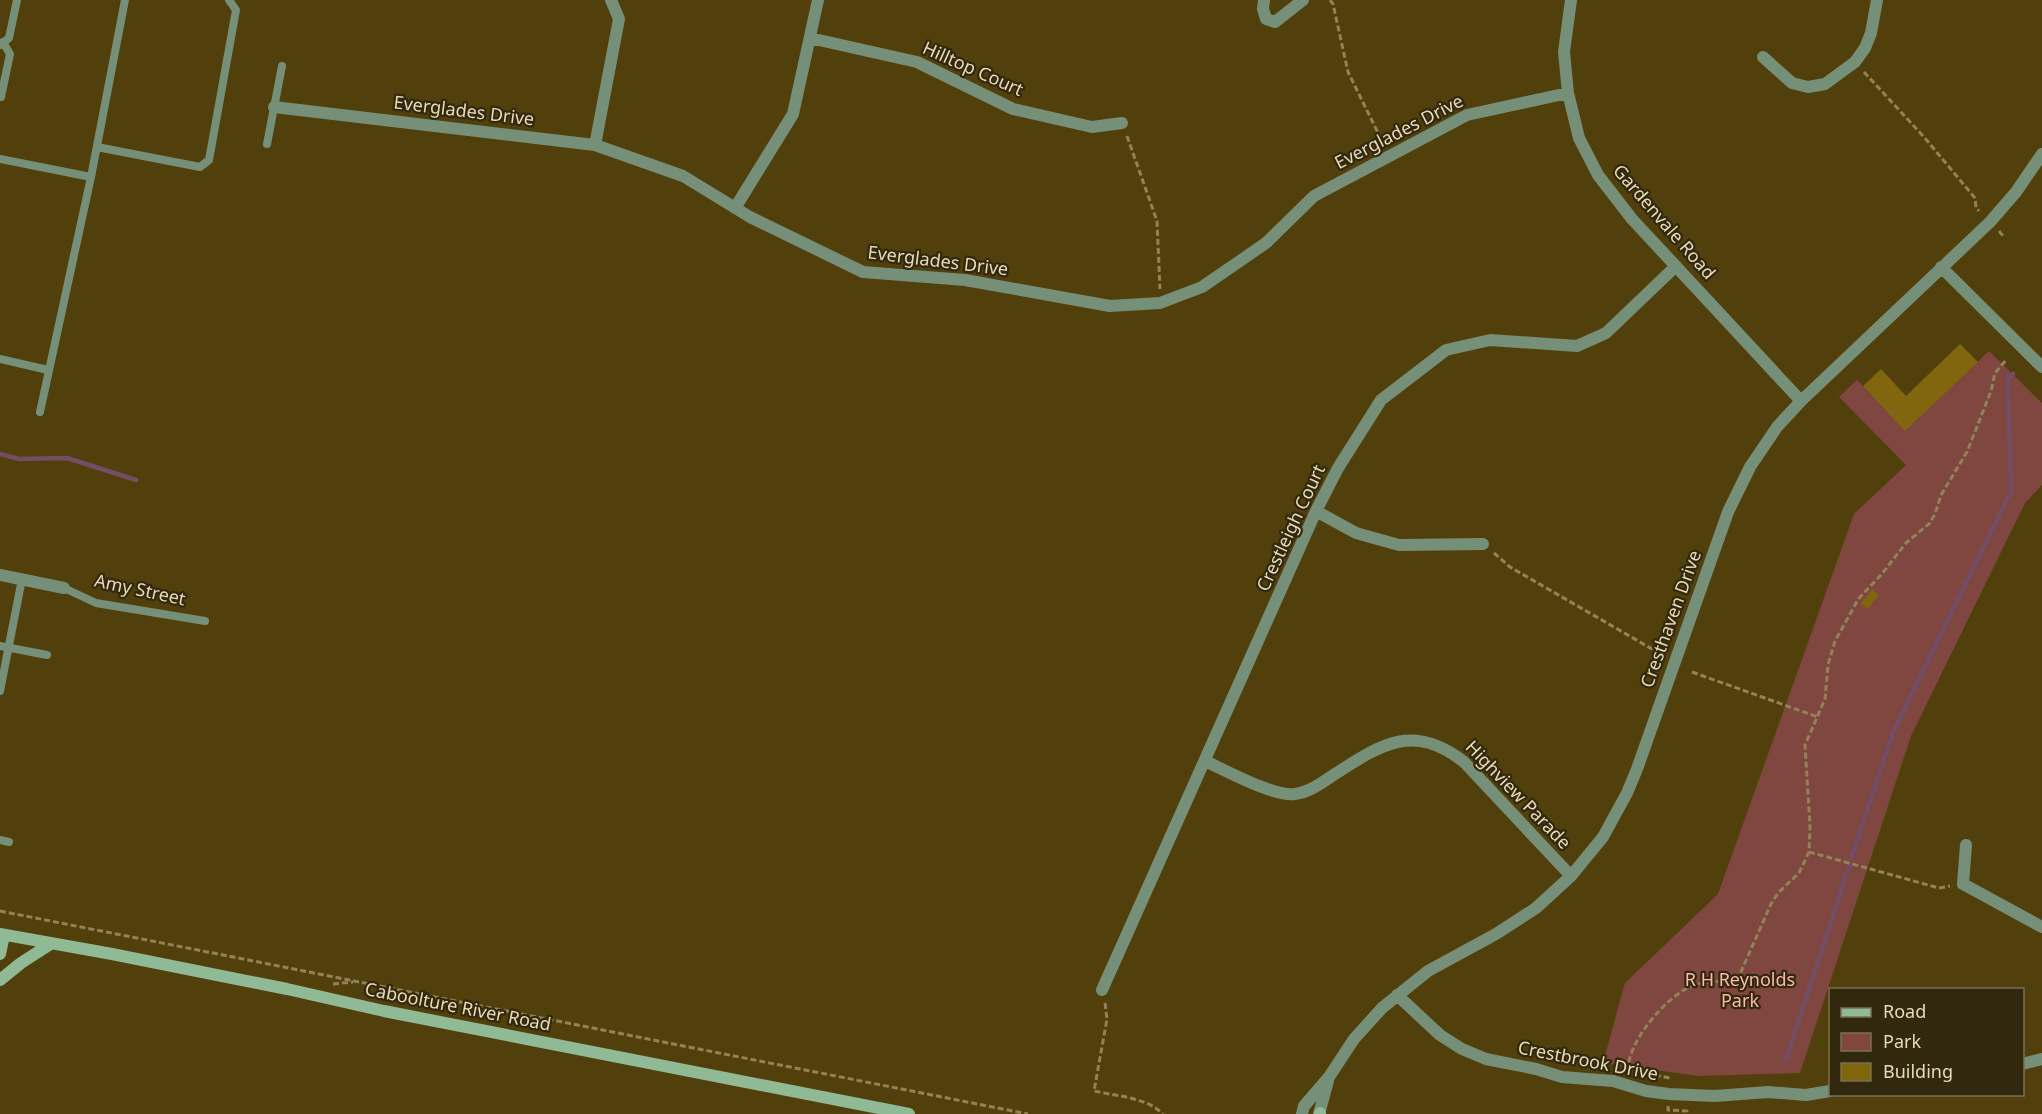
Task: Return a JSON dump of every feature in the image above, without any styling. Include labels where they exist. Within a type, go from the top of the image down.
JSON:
[{"type":"main road","name":"Caboolture River Road","points":[[2,935],[275,987],[384,1011],[909,1114]]},
{"type":"main road","points":[[0,954],[2,935]]},
{"type":"main road","points":[[0,980],[52,943]]},
{"type":"street","points":[[595,145],[619,19],[611,0]]},
{"type":"street","points":[[735,208],[793,114],[818,0]]},
{"type":"street","points":[[1264,0],[1263,9],[1266,19],[1275,22],[1304,0]]},
{"type":"street","name":"Gardenvale Road","points":[[1571,0],[1564,52],[1568,93],[1579,138],[1598,176],[1632,219],[1801,401]]},
{"type":"street","points":[[1763,57],[1792,83],[1808,87],[1825,84],[1855,62],[1865,48],[1871,33],[1877,0]]},
{"type":"street","name":"Hilltop Court","points":[[810,38],[917,62],[1013,109],[1092,127],[1122,123]]},
{"type":"street","name":"Everglades Drive","points":[[274,107],[595,145],[683,176],[735,208],[863,272],[965,280],[1110,306],[1160,303],[1202,287],[1266,243],[1314,196],[1467,115],[1568,93]]},
{"type":"street","name":"Cresthaven Drive","points":[[1302,1114],[1304,1106],[1329,1077],[1354,1039],[1397,994],[1428,971],[1516,922],[1554,893],[1603,837],[1627,793],[1738,488],[1762,446],[1801,401],[1996,214],[2023,183],[2042,154]]},
{"type":"street","name":"Crestleigh Court","points":[[1102,990],[1316,511],[1338,468],[1381,400],[1446,350],[1490,340],[1578,346],[1605,333],[1676,266]]},
{"type":"street","points":[[1941,267],[2042,367]]},
{"type":"street","points":[[1316,511],[1356,533],[1399,545],[1483,544]]},
{"type":"street","name":"Amy Street","points":[[0,575],[64,588]]},
{"type":"street","name":"Highview Parade","points":[[1204,761],[1260,786],[1284,794],[1294,794],[1311,789],[1385,745],[1406,740],[1428,741],[1448,750],[1464,762],[1571,876]]},
{"type":"street","points":[[1966,845],[1963,884],[2042,927]]},
{"type":"street","name":"Crestbrook Drive","points":[[1397,994],[1440,1035],[1462,1049],[1486,1059],[1562,1077],[1613,1081],[1646,1091],[1669,1094],[1715,1096],[1768,1092],[1806,1095],[1829,1091]]},
{"type":"street","points":[[2024,1064],[2042,1059]]},
{"type":"street","name":"Cresthaven Drive","points":[[1320,1114],[1329,1077]]},
{"type":"lane","points":[[1,97],[10,54],[2,44],[9,38],[17,0]]},
{"type":"lane","points":[[40,412],[91,177],[125,0]]},
{"type":"lane","points":[[97,147],[200,167],[209,160],[236,10],[229,0]]},
{"type":"lane","points":[[267,144],[282,66]]},
{"type":"lane","points":[[0,159],[91,177]]},
{"type":"lane","points":[[0,359],[48,370]]},
{"type":"lane","points":[[0,691],[4,646],[22,579]]},
{"type":"lane","name":"Amy Street","points":[[64,588],[96,603],[205,621]]},
{"type":"lane","points":[[4,646],[47,655]]},
{"type":"path","points":[[1330,0],[1333,4],[1348,72],[1390,156]]},
{"type":"path","points":[[1855,62],[1924,137],[1975,198],[1979,211]]},
{"type":"path","points":[[1122,123],[1157,221],[1160,303]]},
{"type":"path","points":[[1999,231],[2003,236]]},
{"type":"path","points":[[1670,1085],[1670,1078],[1627,1070],[1639,1036],[1676,995],[1696,985],[1720,983],[1740,974],[1771,904],[1778,893],[1799,873],[1809,852],[1810,826],[1805,745],[1825,699],[1828,665],[1835,641],[1859,598],[1906,543],[1930,523],[1941,495],[1967,452],[1991,391],[1995,373],[2006,360]]},
{"type":"path","points":[[1483,544],[1510,567],[1652,649],[1654,666],[1658,667]]},
{"type":"path","points":[[1692,672],[1818,717]]},
{"type":"path","points":[[1809,852],[1939,888],[1963,884]]},
{"type":"path","points":[[0,911],[1028,1114]]},
{"type":"path","points":[[1102,990],[1107,1019],[1094,1091],[1146,1102],[1163,1114]]},
{"type":"path","points":[[1668,1104],[1668,1110],[1687,1111],[1687,1114]]},
{"type":"green space","name":"R H Reynolds Park","points":[[1989,351],[2042,403],[2042,485],[2025,503],[1911,736],[1800,1073],[1699,1076],[1603,1063],[1625,983],[1718,894],[1854,514],[1906,465],[1839,397],[1857,380],[1906,430]]},
{"type":"building","points":[[1960,344],[1978,362],[1905,431],[1863,386],[1881,369],[1906,396]]},
{"type":"building","points":[[1872,589],[1879,595],[1868,609],[1860,604]]},
{"type":"waterway","points":[[1851,859],[1894,730],[2011,491],[2008,378],[2013,374]]},
{"type":"waterway","points":[[0,454],[19,459],[67,458],[136,480]]},
{"type":"waterway","points":[[1786,1060],[1849,866]]}]
